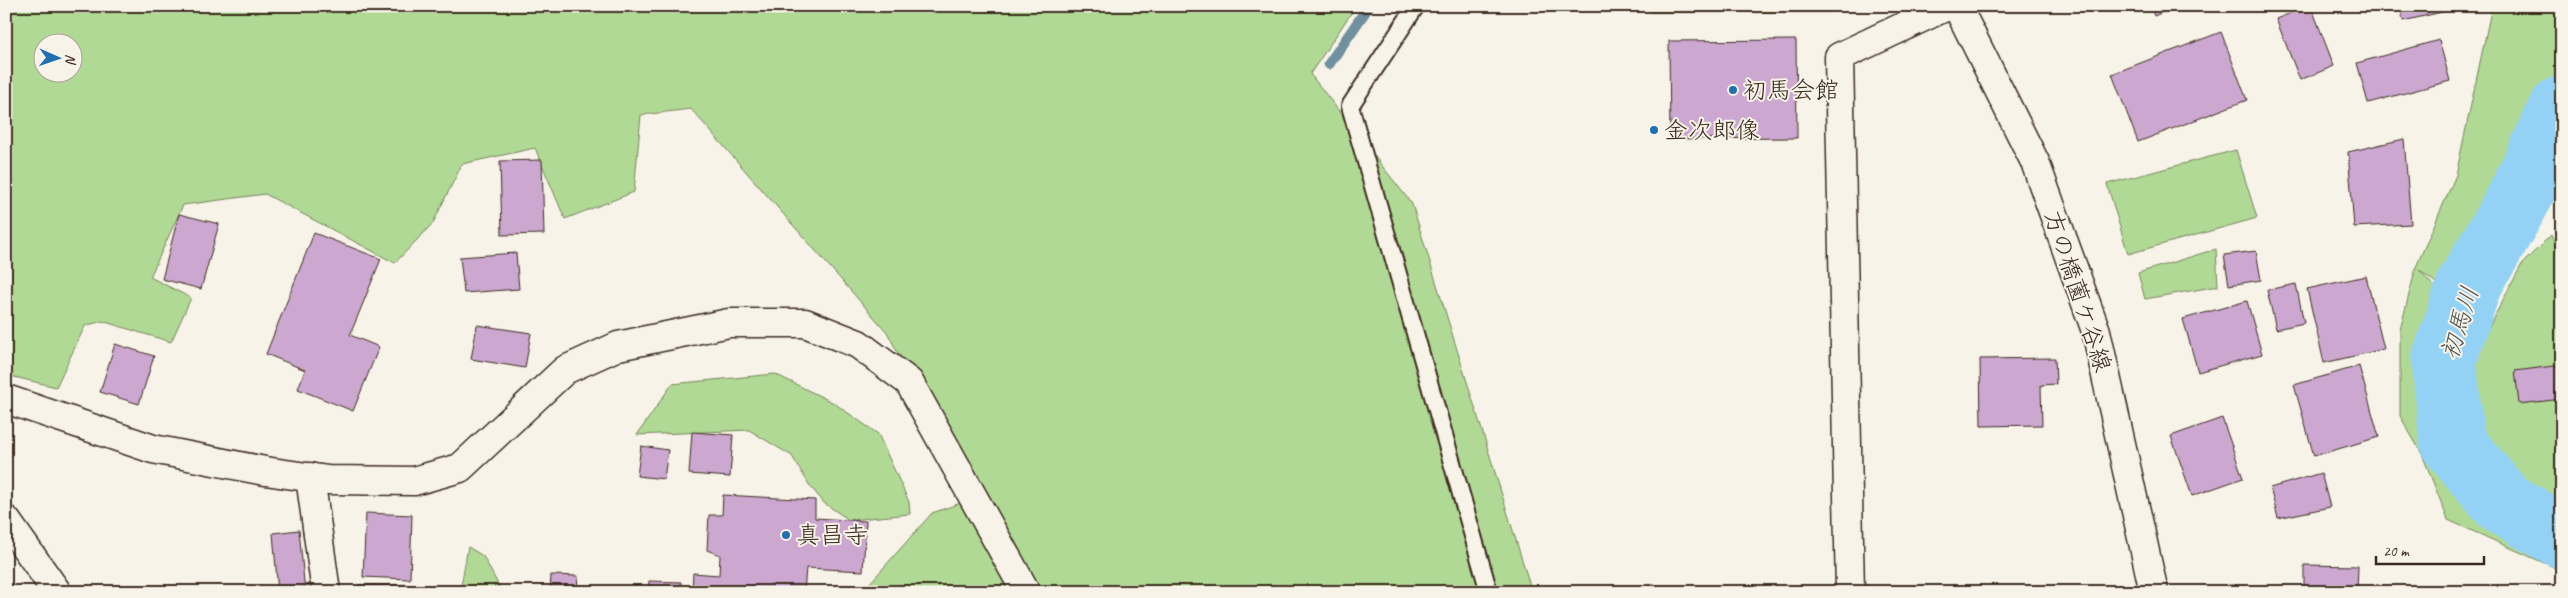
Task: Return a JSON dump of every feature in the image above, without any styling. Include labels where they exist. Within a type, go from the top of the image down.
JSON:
[{"type":"street","points":[[1850,592],[1839,57],[1946,6]]},
{"type":"street","name":"方の橋薗ケ谷線","points":[[1957,6],[2035,162],[2096,331],[2154,592]]},
{"type":"street","points":[[6,399],[153,449],[265,472],[328,480],[414,481],[460,468],[565,370],[618,346],[729,323],[805,323],[858,344],[909,382],[1026,592]]},
{"type":"street","points":[[310,477],[326,592]]},
{"type":"street","points":[[6,520],[57,592]]},
{"type":"lane","points":[[1416,6],[1350,106],[1489,592]]},
{"type":"green space","points":[[6,6],[1356,6],[1310,74],[1412,204],[1532,592],[862,592],[932,513],[981,496],[972,495],[887,332],[691,109],[641,115],[634,192],[565,219],[535,148],[462,164],[433,223],[395,263],[265,194],[183,205],[150,277],[191,298],[171,342],[102,321],[85,326],[56,387],[6,375]]},
{"type":"green space","points":[[1650,6],[1853,6],[1834,12],[1651,12]]},
{"type":"green space","points":[[2492,6],[2562,6],[2562,165],[2474,312],[2419,270],[2482,340],[2522,264],[2551,235],[2562,263],[2562,571],[2448,520],[2422,454],[2400,416],[2400,330],[2416,267],[2456,175]]},
{"type":"green space","points":[[2236,150],[2257,218],[2128,254],[2107,184]]},
{"type":"green space","points":[[2216,249],[2218,286],[2145,299],[2138,273]]},
{"type":"green space","points":[[775,374],[834,403],[878,434],[909,502],[910,514],[849,520],[824,503],[810,486],[792,456],[749,430],[637,435],[672,384]]},
{"type":"green space","points":[[468,547],[483,556],[502,592],[460,592]]},
{"type":"building","points":[[1482,6],[1530,6],[1530,8],[1482,8]]},
{"type":"building","points":[[2150,6],[2178,6],[2154,16]]},
{"type":"building","points":[[2311,6],[2334,66],[2300,80],[2276,19]]},
{"type":"building","points":[[2400,6],[2468,6],[2403,21]]},
{"type":"building","points":[[2221,32],[2247,100],[2138,142],[2112,74]]},
{"type":"building","name":"初馬会館","points":[[1796,40],[1797,138],[1670,139],[1669,41]]},
{"type":"building","points":[[2439,40],[2450,81],[2368,103],[2357,63]]},
{"type":"building","points":[[2404,139],[2411,224],[2354,227],[2348,152]]},
{"type":"building","points":[[542,160],[544,234],[502,235],[500,161]]},
{"type":"building","points":[[179,214],[219,224],[201,289],[162,279]]},
{"type":"building","points":[[314,233],[381,259],[350,335],[379,347],[353,411],[298,389],[305,370],[266,354]]},
{"type":"building","points":[[2256,251],[2261,280],[2229,285],[2224,255]]},
{"type":"building","points":[[516,253],[519,289],[464,293],[460,257]]},
{"type":"building","points":[[2366,276],[2384,349],[2324,363],[2307,289]]},
{"type":"building","points":[[2296,284],[2304,323],[2276,329],[2267,290]]},
{"type":"building","points":[[2247,301],[2262,354],[2198,372],[2183,319]]},
{"type":"building","points":[[477,325],[531,333],[525,368],[471,359]]},
{"type":"building","points":[[115,344],[154,356],[139,404],[100,392]]},
{"type":"building","points":[[2055,358],[2056,384],[2041,385],[2042,425],[1981,426],[1980,359]]},
{"type":"building","points":[[2562,365],[2562,399],[2519,404],[2515,371]]},
{"type":"building","points":[[2359,366],[2379,437],[2314,456],[2294,385]]},
{"type":"building","points":[[2222,418],[2243,478],[2192,496],[2171,436]]},
{"type":"building","points":[[692,432],[733,435],[730,477],[689,474]]},
{"type":"building","points":[[641,446],[668,450],[664,479],[637,476]]},
{"type":"building","points":[[2321,473],[2330,507],[2278,518],[2270,488]]},
{"type":"building","name":"真昌寺","points":[[723,495],[815,500],[815,518],[866,521],[863,571],[806,568],[804,592],[692,592],[693,573],[719,575],[720,555],[707,550],[709,515],[722,515]]},
{"type":"building","points":[[366,513],[412,515],[410,579],[363,577]]},
{"type":"building","points":[[299,530],[305,592],[278,592],[273,533]]},
{"type":"building","points":[[2304,565],[2358,566],[2357,592],[2304,592]]},
{"type":"building","points":[[551,575],[578,576],[577,592],[550,592]]},
{"type":"building","points":[[649,581],[681,582],[681,592],[648,592]]},
{"type":"building","points":[[359,585],[409,585],[409,592],[359,592]]},
{"type":"waterway","points":[[1329,64],[1369,6]]},
{"type":"waterway","name":"初馬川","points":[[2562,108],[2518,200],[2469,285],[2444,360],[2452,442],[2503,503],[2562,536]]},
{"type":"place","name":"初馬会館","points":[[1733,90]]},
{"type":"place","name":"金次郎像","points":[[1654,130]]},
{"type":"place","name":"真昌寺","points":[[786,535]]}]
